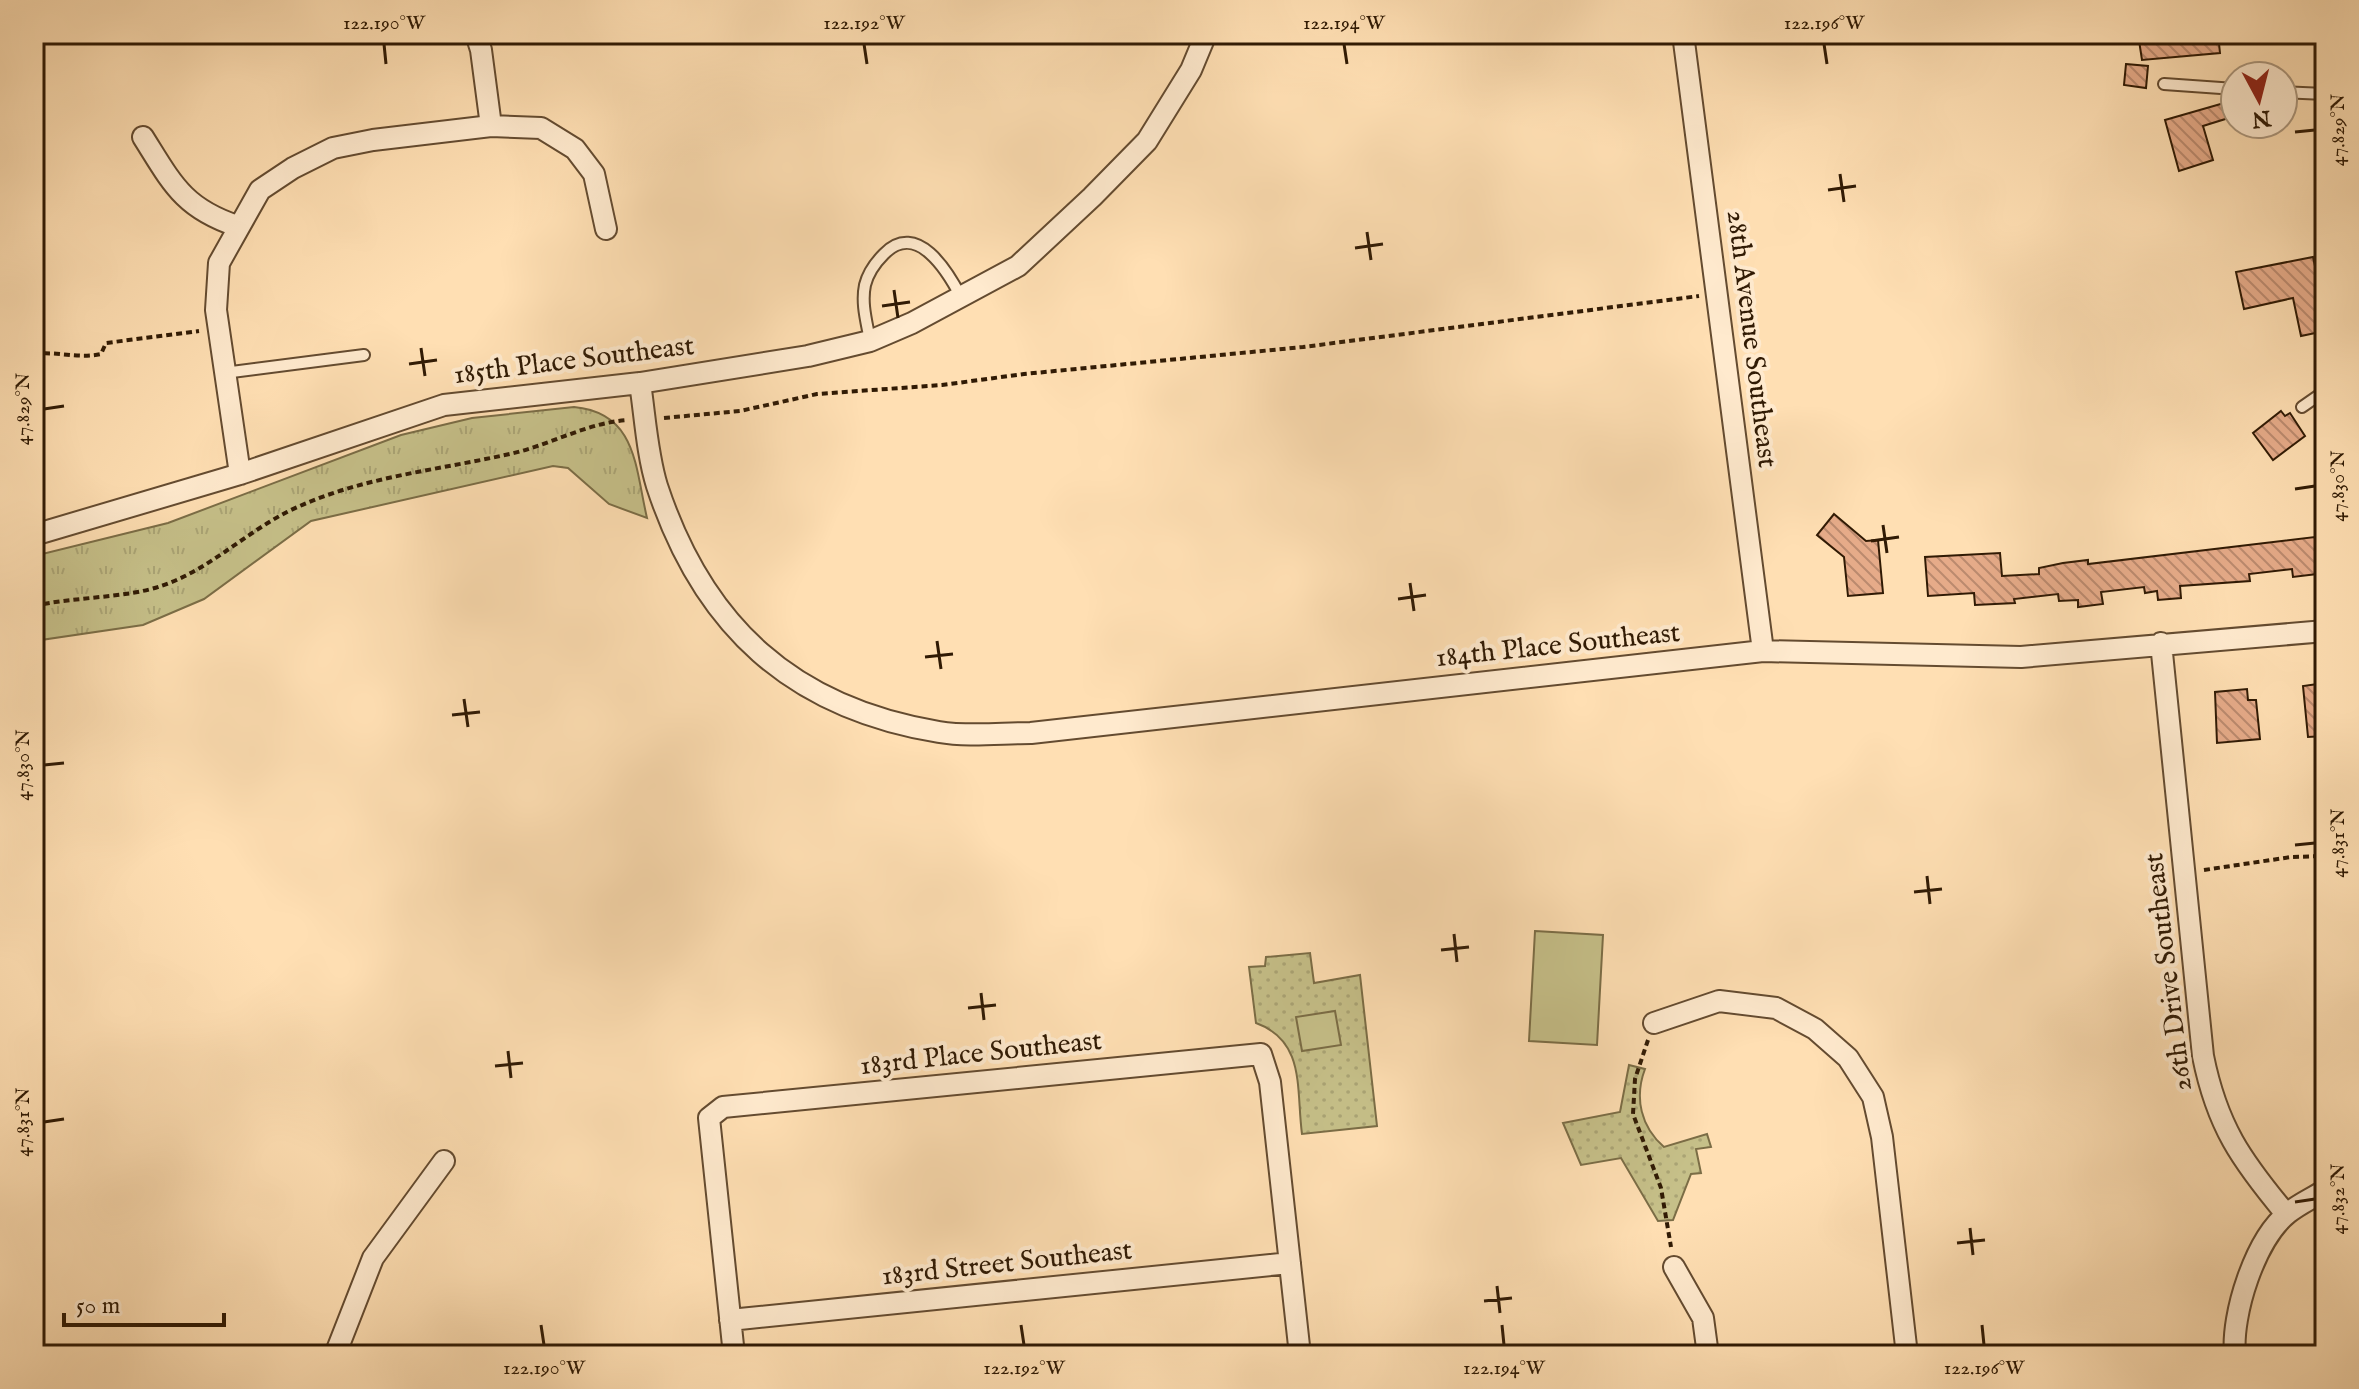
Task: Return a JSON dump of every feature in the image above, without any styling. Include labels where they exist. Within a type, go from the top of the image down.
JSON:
[{"type":"street","points":[[476,34],[491,126]]},
{"type":"street","name":"185th Place Southeast","points":[[34,535],[240,474],[444,405],[640,383],[808,356],[870,341],[1018,266],[1147,141],[1191,70],[1206,34]]},
{"type":"street","name":"28th Avenue Southeast","points":[[1683,34],[1763,651]]},
{"type":"street","points":[[240,474],[219,329],[219,263],[237,226],[260,190],[293,168],[333,148],[373,140],[491,126],[541,128],[575,149],[594,174],[606,229]]},
{"type":"street","points":[[143,137],[176,191],[194,208],[237,226]]},
{"type":"street","name":"184th Place Southeast","points":[[640,383],[656,483],[690,565],[718,610],[764,658],[806,688],[875,717],[942,733],[1031,733],[1763,651],[2021,657],[2325,631]]},
{"type":"street","name":"26th Drive Southeast","points":[[2161,643],[2203,1056],[2212,1098],[2243,1163],[2286,1214]]},
{"type":"street","points":[[1654,1023],[1719,1001],[1776,1008],[1815,1029],[1848,1058],[1873,1097],[1882,1137],[1907,1355]]},
{"type":"street","name":"183rd Place Southeast","points":[[730,1320],[709,1118],[723,1107],[1261,1054],[1270,1082],[1290,1263]]},
{"type":"street","points":[[335,1355],[373,1258],[444,1161]]},
{"type":"street","points":[[2235,1355],[2233,1336],[2247,1283],[2261,1247],[2286,1214],[2325,1190]]},
{"type":"street","points":[[1290,1263],[1300,1355]]},
{"type":"street","name":"183rd Street Southeast","points":[[730,1320],[1290,1263]]},
{"type":"street","points":[[1674,1267],[1703,1318],[1708,1355]]},
{"type":"street","points":[[730,1320],[734,1355]]},
{"type":"lane","points":[[2164,84],[2219,88]]},
{"type":"lane","points":[[2299,93],[2325,94]]},
{"type":"lane","points":[[870,341],[864,304],[865,284],[873,265],[889,248],[910,242],[927,250],[946,268],[961,297]]},
{"type":"lane","points":[[224,373],[364,355]]},
{"type":"lane","points":[[2302,407],[2325,391]]},
{"type":"lane","points":[[2011,1355],[2021,1355]]},
{"type":"path","points":[[34,606],[159,587],[200,567],[286,513],[326,496],[417,470],[507,455],[582,433],[599,422],[740,411],[817,394],[942,385],[1024,374],[1290,349],[1645,301],[1718,295]]},
{"type":"path","points":[[34,354],[52,351],[84,358],[101,354],[106,343],[219,329]]},
{"type":"path","points":[[2184,873],[2291,857],[2325,856]]},
{"type":"path","points":[[1654,1023],[1635,1079],[1633,1114],[1661,1188],[1674,1267]]},
{"type":"green space","points":[[574,407],[595,411],[622,431],[635,462],[647,518],[609,504],[568,468],[553,466],[311,521],[204,599],[143,625],[34,641],[34,556],[168,523],[401,435],[472,418]]},
{"type":"green space","points":[[1535,931],[1603,935],[1597,1045],[1529,1041]]},
{"type":"green space","points":[[1310,953],[1314,983],[1360,975],[1377,1126],[1302,1134],[1296,1069],[1291,1054],[1272,1031],[1256,1023],[1249,967],[1265,966],[1266,957]]},
{"type":"green space","points":[[1335,1011],[1341,1045],[1302,1051],[1296,1017]]},
{"type":"green space","points":[[1629,1065],[1645,1069],[1640,1091],[1642,1111],[1650,1130],[1664,1147],[1707,1134],[1711,1147],[1696,1149],[1701,1173],[1691,1174],[1673,1220],[1658,1221],[1621,1158],[1581,1165],[1563,1123],[1620,1112]]},
{"type":"building","points":[[2138,34],[2218,34],[2220,53],[2142,60]]},
{"type":"building","points":[[2126,64],[2148,66],[2146,88],[2124,85]]},
{"type":"building","points":[[2219,104],[2219,121],[2203,126],[2213,160],[2179,171],[2165,120]]},
{"type":"building","points":[[2313,257],[2319,284],[2325,283],[2325,331],[2301,336],[2293,298],[2244,309],[2236,272]]},
{"type":"building","points":[[2281,411],[2285,416],[2290,413],[2305,436],[2273,460],[2253,433]]},
{"type":"building","points":[[1834,514],[1866,541],[1878,540],[1883,593],[1848,596],[1844,557],[1817,535]]},
{"type":"building","points":[[2323,536],[2325,573],[2293,577],[2292,569],[2249,574],[2250,581],[2180,586],[2181,598],[2158,600],[2157,591],[2145,593],[2144,587],[2101,592],[2103,604],[2078,607],[2078,600],[2059,601],[2058,594],[2014,599],[2015,603],[1975,605],[1974,593],[1928,596],[1925,557],[2000,553],[2002,576],[2039,574],[2039,568],[2063,563],[2088,560],[2088,564]]},
{"type":"building","points":[[2325,683],[2325,736],[2308,737],[2303,686]]},
{"type":"building","points":[[2247,689],[2248,700],[2256,700],[2260,739],[2217,743],[2215,692]]}]
